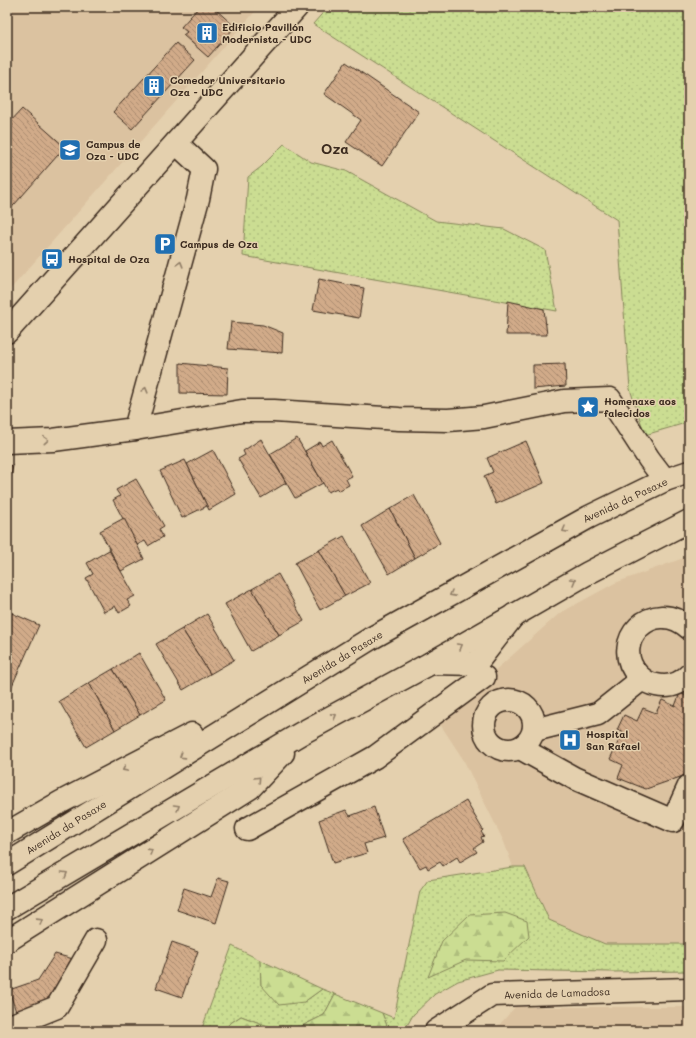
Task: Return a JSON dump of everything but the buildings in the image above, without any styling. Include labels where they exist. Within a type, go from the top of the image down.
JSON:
[{"type":"main road","points":[[7,332],[297,7]]},
{"type":"main road","points":[[135,429],[198,199],[204,169],[176,143]]},
{"type":"main road","points":[[7,442],[52,440],[135,429],[242,411],[274,411],[448,420],[484,417],[564,401],[610,399],[649,459],[665,480]]},
{"type":"main road","name":"Avenida da Pasaxe","points":[[7,864],[370,639],[589,517],[665,480],[689,472]]},
{"type":"main road","points":[[7,908],[300,734],[431,663],[588,573],[689,521]]},
{"type":"main road","points":[[247,829],[375,756],[480,670],[514,615]]},
{"type":"main road","points":[[689,628],[670,617],[659,617],[647,620],[638,627],[628,648],[629,660],[634,671],[642,679],[652,685],[663,687],[674,685],[684,680],[689,675]]},
{"type":"main road","points":[[7,833],[61,802],[370,639]]},
{"type":"main road","points":[[431,663],[480,670]]},
{"type":"main road","points":[[480,670],[493,705]]},
{"type":"main road","points":[[534,730],[598,714],[642,679]]},
{"type":"main road","points":[[507,699],[515,700],[528,708],[534,722],[534,730],[531,737],[520,748],[514,750],[501,749],[494,746],[484,733],[484,718],[493,705],[507,699]]},
{"type":"main road","points":[[7,942],[250,788],[300,734]]},
{"type":"main road","points":[[520,748],[574,778],[673,820],[689,786]]},
{"type":"main road","points":[[7,1027],[57,1007],[96,940]]},
{"type":"main road","name":"Avenida de Lamadosa","points":[[436,1031],[492,995],[689,989]]},
{"type":"shaded area","name":"Campus de Oza - UDC","points":[[7,7],[259,7],[7,293]]},
{"type":"shaded area","name":"Hospital San Rafael","points":[[689,556],[689,942],[685,944],[605,944],[549,920],[525,867],[513,867],[504,842],[463,759],[438,721],[560,613],[615,583]]},
{"type":"shaded area","points":[[515,1007],[689,1007],[689,1031],[494,1031]]},
{"type":"green space","points":[[328,7],[689,7],[689,422],[645,435],[630,389],[617,220],[313,24]]},
{"type":"green space","points":[[284,144],[311,162],[346,171],[436,221],[504,229],[545,250],[557,311],[243,256],[248,177],[261,167]]},
{"type":"green space","points":[[513,867],[525,867],[549,920],[605,944],[685,944],[689,942],[689,971],[611,972],[498,970],[458,981],[435,994],[413,1015],[404,1031],[389,1031],[382,1013],[394,1018],[420,891],[428,880]]},
{"type":"green space","points":[[505,913],[527,921],[529,936],[503,961],[466,960],[428,977],[442,941],[469,915]]},
{"type":"green space","points":[[232,946],[260,960],[261,985],[304,1002],[322,989],[335,994],[324,1015],[300,1027],[273,1028],[241,1016],[229,1024],[226,1031],[201,1031]]},
{"type":"green space","points":[[260,960],[322,989],[304,1002],[279,1005],[261,985]]},
{"type":"green space","points":[[335,994],[382,1013],[389,1031],[226,1031],[229,1024],[241,1016],[273,1028],[300,1027],[324,1015]]},
{"type":"place","name":"Edificio Pavillón Modernista - UDC","points":[[207,33]]},
{"type":"place","name":"Comedor Universitario Oza - UDC","points":[[154,86]]},
{"type":"place","name":"Campus de Oza - UDC","points":[[70,150]]},
{"type":"place","name":"Campus de Oza","points":[[165,244]]},
{"type":"place","name":"Hospital de Oza","points":[[52,259]]},
{"type":"place","name":"Homenaxe aos falecidos","points":[[588,407]]},
{"type":"place","name":"Hospital San Rafael","points":[[570,740]]},
{"type":"district","name":"Oza","points":[[335,149]]}]
